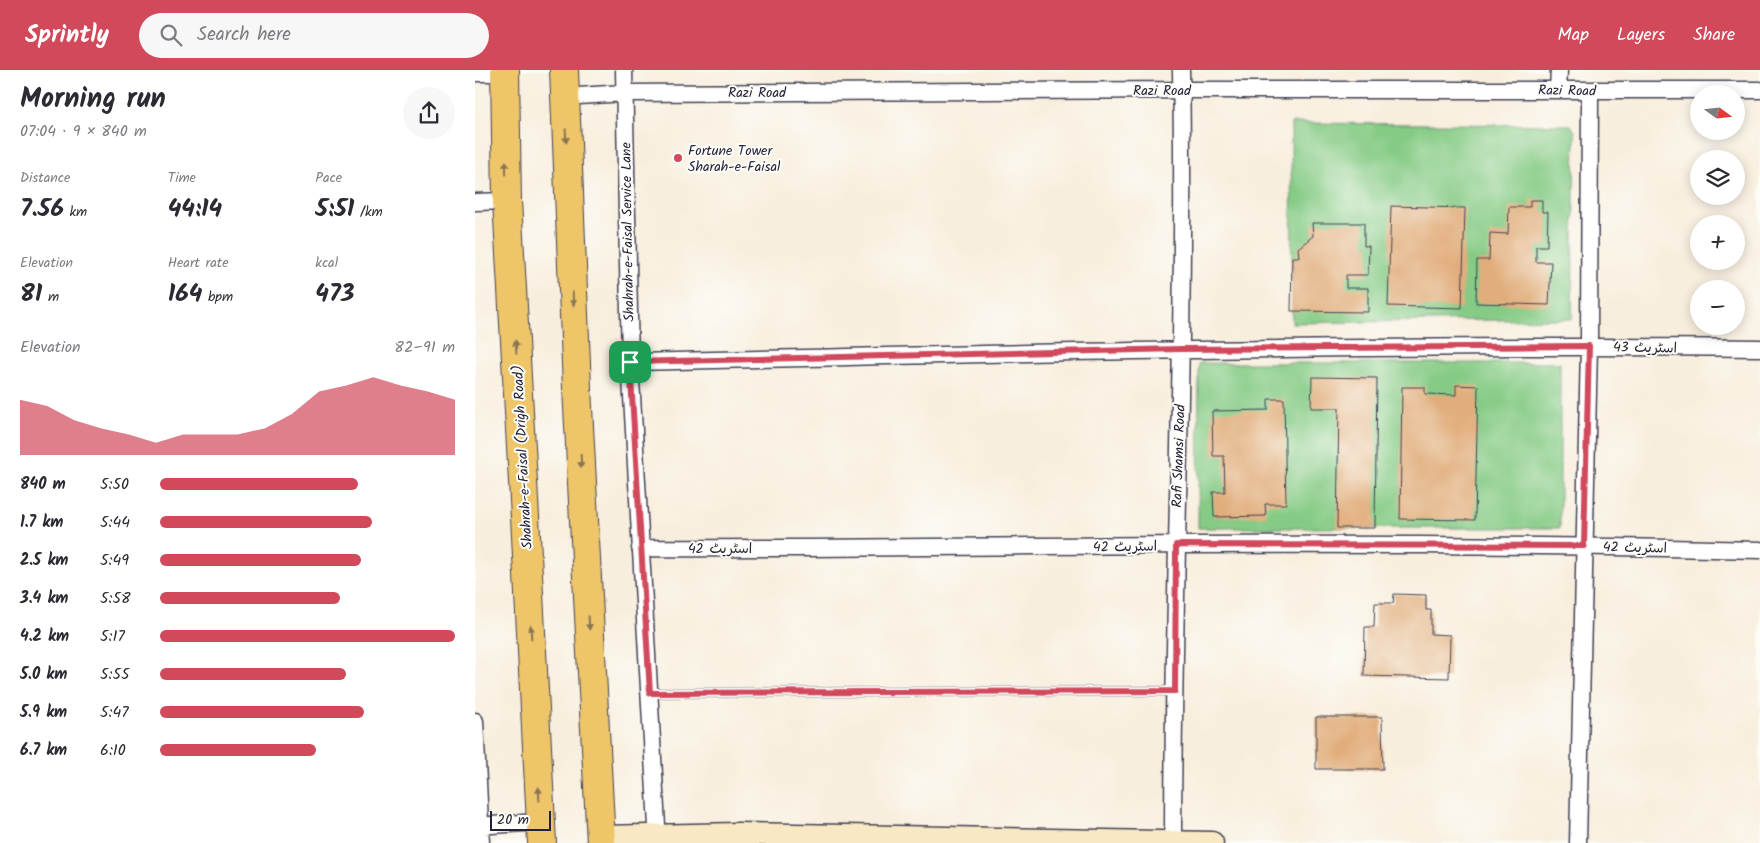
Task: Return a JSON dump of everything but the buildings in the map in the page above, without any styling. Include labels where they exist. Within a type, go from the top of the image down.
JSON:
[{"type":"highway","points":[[564,70],[576,379],[601,840]]},
{"type":"highway","name":"Shahrah-e-Faisal (Drigh Road)","points":[[505,71],[507,201],[541,832]]},
{"type":"main road","points":[[601,840],[739,834],[1212,843]]},
{"type":"street","name":"Shahrah-e-Faisal Service Lane","points":[[624,70],[630,362],[657,839]]},
{"type":"street","name":"Rafi Shamsi Road","points":[[1173,843],[1176,545],[1181,349],[1181,70]]},
{"type":"street","points":[[1559,70],[1559,90]]},
{"type":"street","points":[[475,73],[505,71]]},
{"type":"street","name":"Razi Road","points":[[564,97],[624,93],[1181,90],[1760,90]]},
{"type":"street","points":[[1578,843],[1589,346],[1591,91]]},
{"type":"street","points":[[475,202],[507,201]]},
{"type":"street","name":"اسٹریٹ 43","points":[[630,362],[1181,349],[1589,346],[1760,348]]},
{"type":"street","name":"اسٹریٹ 42","points":[[640,548],[803,549],[1176,545],[1584,546],[1760,550]]},
{"type":"street","points":[[475,721],[478,826],[481,843]]},
{"type":"street","points":[[478,826],[541,832]]},
{"type":"lane","points":[[650,693],[1175,691]]},
{"type":"green space","points":[[1291,123],[1571,125],[1575,132],[1572,319],[1292,323]]},
{"type":"green space","points":[[1199,363],[1560,363],[1560,528],[1198,528]]},
{"type":"place","name":"Fortune Tower Sharah-e-Faisal","points":[[678,158]]},
{"type":"route","points":[[1589,346],[1584,546],[1176,545],[1175,691],[650,693],[630,362],[1181,349],[1589,346]]}]
